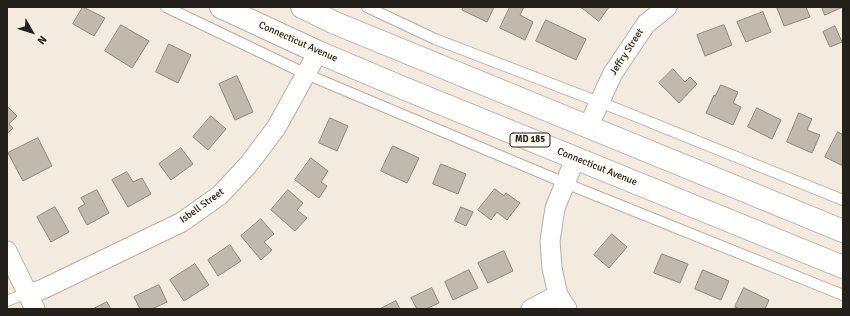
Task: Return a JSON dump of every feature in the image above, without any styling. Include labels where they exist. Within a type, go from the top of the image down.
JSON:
[{"type":"main road","name":"Connecticut Avenue","points":[[221,7],[318,52],[575,159],[843,267]]},
{"type":"main road","points":[[302,7],[335,23],[843,231]]},
{"type":"street","name":"Jeffry Street","points":[[588,127],[613,73],[646,24],[667,7]]},
{"type":"street","name":"Isbell Street","points":[[31,301],[41,290],[182,222],[220,195],[248,165],[276,128],[318,52]]},
{"type":"street","points":[[531,309],[562,302],[552,268],[550,241],[555,208],[575,159]]},
{"type":"street","points":[[7,251],[31,301]]},
{"type":"lane","points":[[166,7],[306,74],[565,183],[843,295]]},
{"type":"lane","points":[[366,7],[435,39],[843,200]]},
{"type":"lane","points":[[7,301],[31,301]]},
{"type":"building","points":[[83,7],[105,18],[94,36],[73,24]]},
{"type":"building","points":[[464,7],[494,7],[487,22],[462,10]]},
{"type":"building","points":[[510,7],[524,7],[520,15],[533,22],[525,40],[500,28]]},
{"type":"building","points":[[581,7],[609,7],[599,21]]},
{"type":"building","points":[[806,7],[810,17],[784,26],[777,8]]},
{"type":"building","points":[[822,7],[843,7],[825,15]]},
{"type":"building","points":[[763,12],[771,32],[746,42],[737,22]]},
{"type":"building","points":[[546,20],[586,39],[576,60],[536,41]]},
{"type":"building","points":[[121,25],[149,41],[132,68],[105,51]]},
{"type":"building","points":[[724,25],[732,45],[705,56],[697,35]]},
{"type":"building","points":[[835,26],[842,42],[830,47],[823,32]]},
{"type":"building","points":[[169,44],[191,55],[178,83],[156,72]]},
{"type":"building","points":[[673,69],[685,82],[690,77],[697,84],[679,103],[659,83]]},
{"type":"building","points":[[237,76],[253,112],[235,120],[219,84]]},
{"type":"building","points":[[721,85],[738,92],[733,103],[741,107],[733,125],[706,113],[714,95],[715,96]]},
{"type":"building","points":[[7,106],[17,116],[9,124],[13,128],[7,134]]},
{"type":"building","points":[[757,108],[781,120],[772,139],[748,127]]},
{"type":"building","points":[[799,113],[812,119],[807,130],[820,135],[812,153],[787,142]]},
{"type":"building","points":[[211,116],[226,129],[208,150],[193,137]]},
{"type":"building","points":[[330,118],[348,126],[337,151],[319,143]]},
{"type":"building","points":[[838,132],[843,135],[843,166],[825,157]]},
{"type":"building","points":[[38,138],[52,166],[23,181],[8,153]]},
{"type":"building","points":[[393,146],[419,158],[407,183],[381,171]]},
{"type":"building","points":[[181,148],[193,164],[171,180],[159,164]]},
{"type":"building","points":[[311,158],[328,171],[321,182],[327,186],[319,198],[295,180]]},
{"type":"building","points":[[441,164],[466,174],[458,194],[433,184]]},
{"type":"building","points":[[127,172],[133,182],[142,178],[151,194],[128,207],[112,180]]},
{"type":"building","points":[[495,189],[504,196],[506,193],[520,203],[507,220],[497,212],[491,220],[478,210]]},
{"type":"building","points":[[97,190],[109,213],[87,225],[78,208],[85,204],[81,198]]},
{"type":"building","points":[[288,190],[303,203],[297,210],[307,218],[295,231],[271,210]]},
{"type":"building","points":[[55,207],[69,232],[51,242],[37,217]]},
{"type":"building","points":[[461,207],[473,212],[466,226],[455,221]]},
{"type":"building","points":[[261,219],[274,234],[264,242],[272,250],[261,260],[241,236]]},
{"type":"building","points":[[612,234],[627,247],[609,268],[594,255]]},
{"type":"building","points":[[230,245],[241,261],[218,276],[208,260]]},
{"type":"building","points":[[504,251],[513,271],[488,283],[478,263]]},
{"type":"building","points":[[662,254],[688,264],[680,283],[654,273]]},
{"type":"building","points":[[195,264],[209,285],[184,301],[170,280]]},
{"type":"building","points":[[469,270],[478,288],[453,300],[445,282]]},
{"type":"building","points":[[703,270],[729,281],[721,300],[695,289]]},
{"type":"building","points":[[159,285],[167,302],[152,309],[140,309],[134,297]]},
{"type":"building","points":[[432,288],[439,303],[426,309],[417,309],[411,298]]},
{"type":"building","points":[[744,288],[769,300],[765,309],[740,309],[735,307]]},
{"type":"building","points":[[396,301],[400,309],[380,309]]},
{"type":"building","points":[[107,302],[111,309],[93,309]]}]
